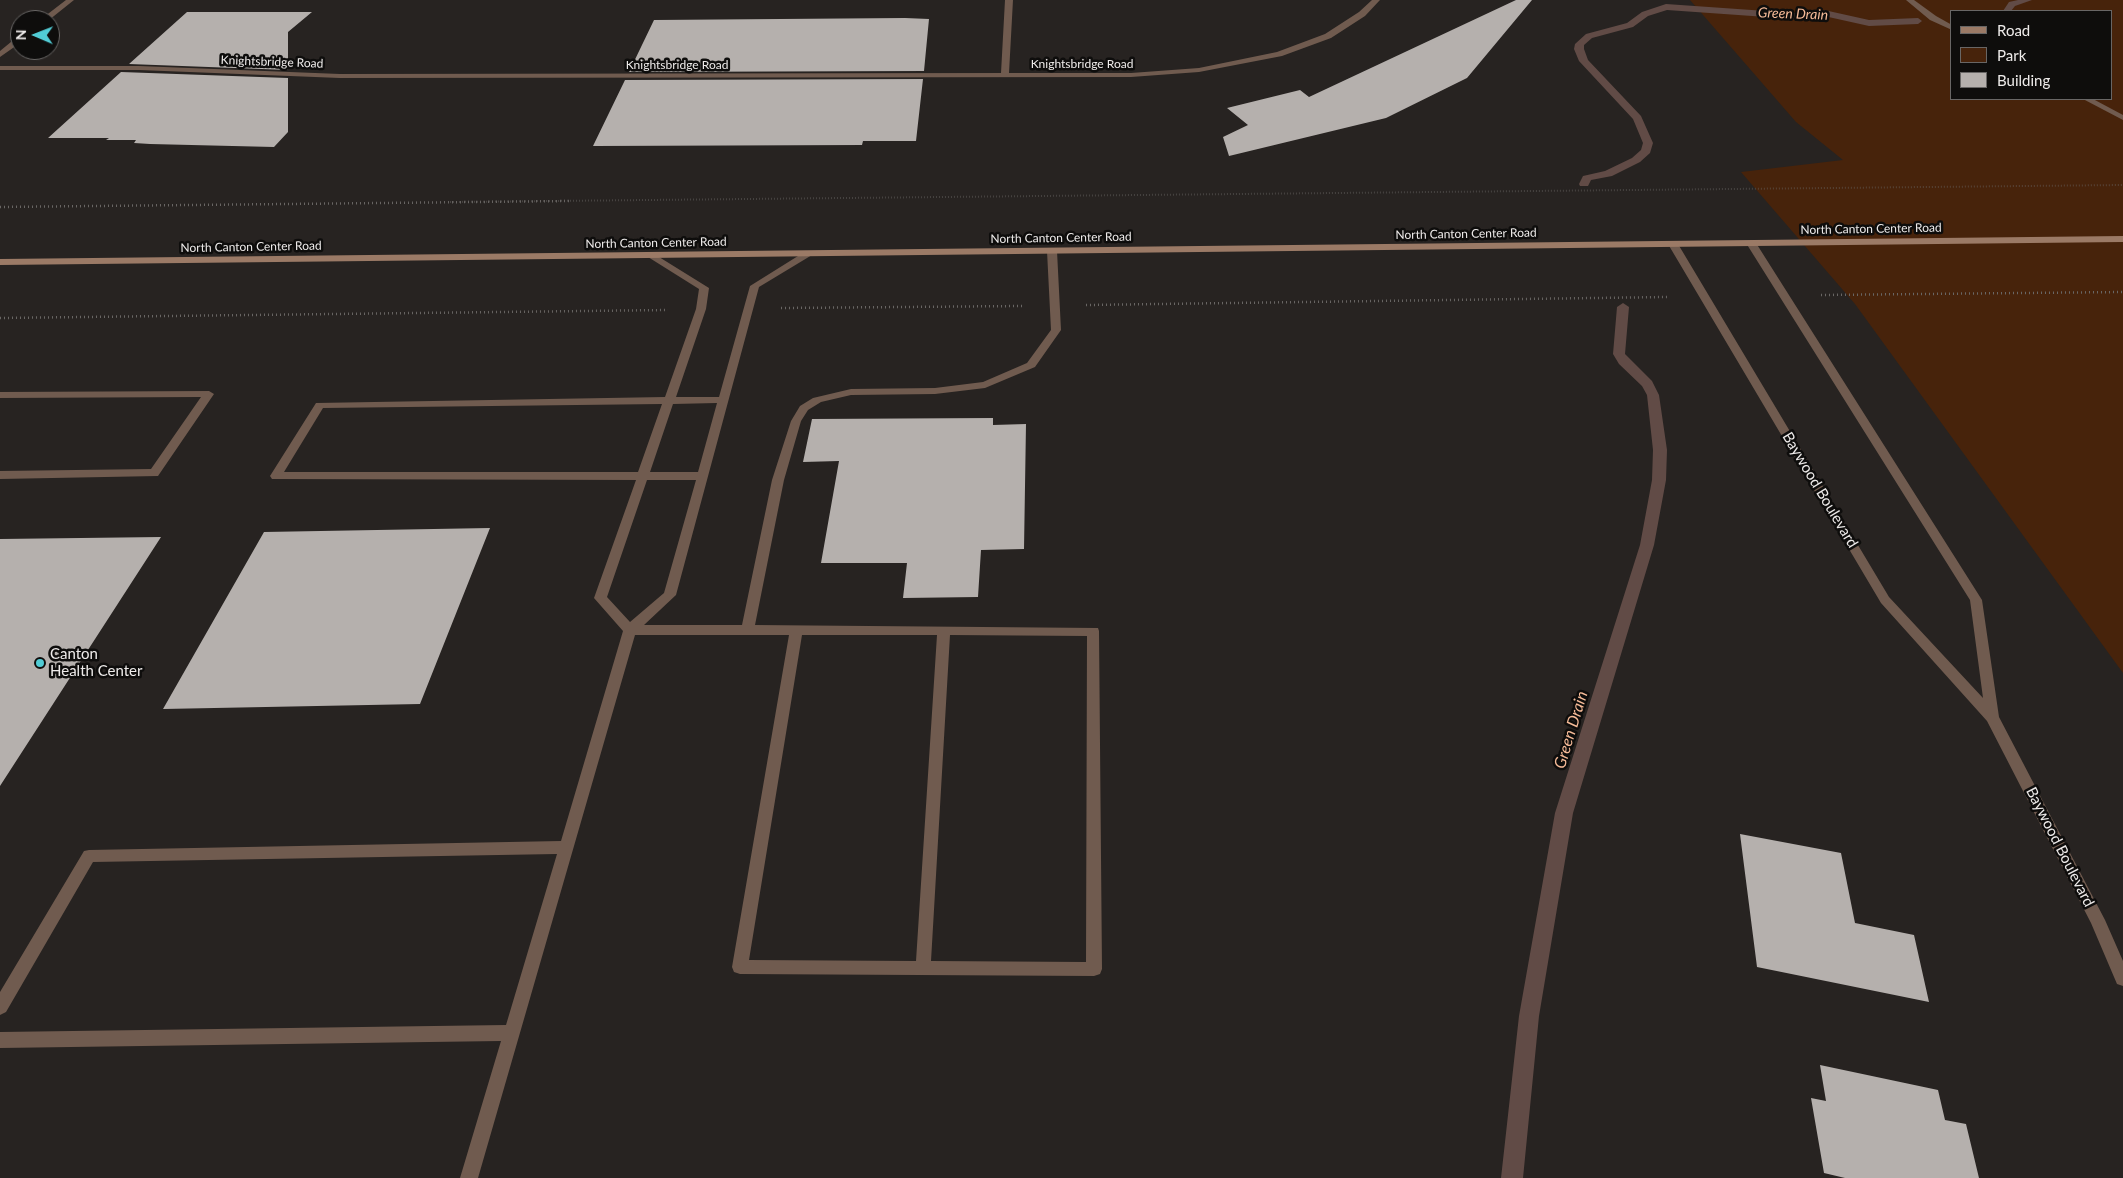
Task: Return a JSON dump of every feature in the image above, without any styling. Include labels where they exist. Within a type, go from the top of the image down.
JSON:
[{"type":"main road","name":"North Canton Center Road","points":[[0,262],[2123,239]]},
{"type":"street","points":[[57,10],[70,0]]},
{"type":"street","points":[[1005,76],[1009,0]]},
{"type":"street","name":"Knightsbridge Road","points":[[0,68],[139,68],[340,76],[1131,75],[1200,70],[1279,54],[1321,39],[1346,26],[1376,0]]},
{"type":"street","points":[[1910,0],[1933,18],[1950,27]]},
{"type":"street","points":[[0,55],[10,47]]},
{"type":"street","points":[[2089,100],[2123,118]]},
{"type":"street","name":"Baywood Boulevard","points":[[1751,243],[1976,600],[1992,717]]},
{"type":"street","name":"Baywood Boulevard","points":[[1674,244],[1885,600],[1992,717],[2097,920],[2123,979]]},
{"type":"street","points":[[748,630],[778,480],[796,421],[804,408],[817,400],[851,392],[935,391],[984,385],[1031,365],[1056,330],[1052,251]]},
{"type":"street","points":[[469,1178],[630,630],[670,595],[755,286],[809,253]]},
{"type":"street","points":[[651,255],[704,288],[701,309],[600,598],[630,630],[796,630],[1093,632],[1094,969],[740,967],[796,630]]},
{"type":"street","points":[[0,395],[209,394],[154,473],[0,475]]},
{"type":"street","points":[[703,476],[276,476],[320,404],[724,400]]},
{"type":"street","points":[[923,968],[944,631]]},
{"type":"street","points":[[0,1007],[89,856],[566,846]]},
{"type":"street","points":[[0,1040],[512,1033]]},
{"type":"path","points":[[0,207],[2123,184]]},
{"type":"green space","points":[[1690,0],[2123,0],[2123,673],[1855,304],[1741,172],[1843,160],[1796,122]]},
{"type":"building","points":[[1516,0],[1532,0],[1467,78],[1386,118],[1229,156],[1223,137],[1248,125],[1227,108],[1300,90],[1309,97]]},
{"type":"building","points":[[187,12],[312,12],[288,32],[288,70],[129,64]]},
{"type":"building","points":[[929,19],[924,71],[629,72],[654,20]]},
{"type":"building","points":[[121,72],[288,78],[288,132],[274,147],[150,144],[134,143],[136,140],[106,140],[109,138],[48,138]]},
{"type":"building","points":[[923,79],[916,141],[863,141],[862,145],[593,146],[625,80]]},
{"type":"building","points":[[993,418],[993,425],[1026,424],[1024,549],[981,550],[978,597],[903,598],[907,563],[821,563],[839,461],[803,462],[812,419]]},
{"type":"building","points":[[490,528],[420,704],[163,709],[264,532]]},
{"type":"building","name":"Canton Health Center","points":[[161,537],[0,786],[0,539]]},
{"type":"building","points":[[1740,834],[1841,853],[1855,923],[1914,935],[1929,1002],[1757,967]]},
{"type":"building","points":[[1820,1065],[1938,1090],[1945,1120],[1966,1124],[1979,1178],[1845,1178],[1824,1173],[1811,1098],[1826,1101]]},
{"type":"waterway","name":"Green Drain","points":[[2008,10],[2012,4],[2028,0]]},
{"type":"waterway","name":"Green Drain","points":[[1584,184],[1587,178],[1608,174],[1636,160],[1646,151],[1648,143],[1638,118],[1584,61],[1579,49],[1580,44],[1589,36],[1630,25],[1645,14],[1666,7],[1714,9],[1743,14],[1809,17],[1824,13],[1869,23],[1918,21]]},
{"type":"waterway","name":"Green Drain","points":[[1512,1178],[1529,1016],[1564,813],[1647,545],[1659,480],[1660,450],[1653,395],[1647,384],[1623,361],[1619,354],[1623,307]]},
{"type":"place","name":"Canton Health Center","points":[[40,663]]}]
